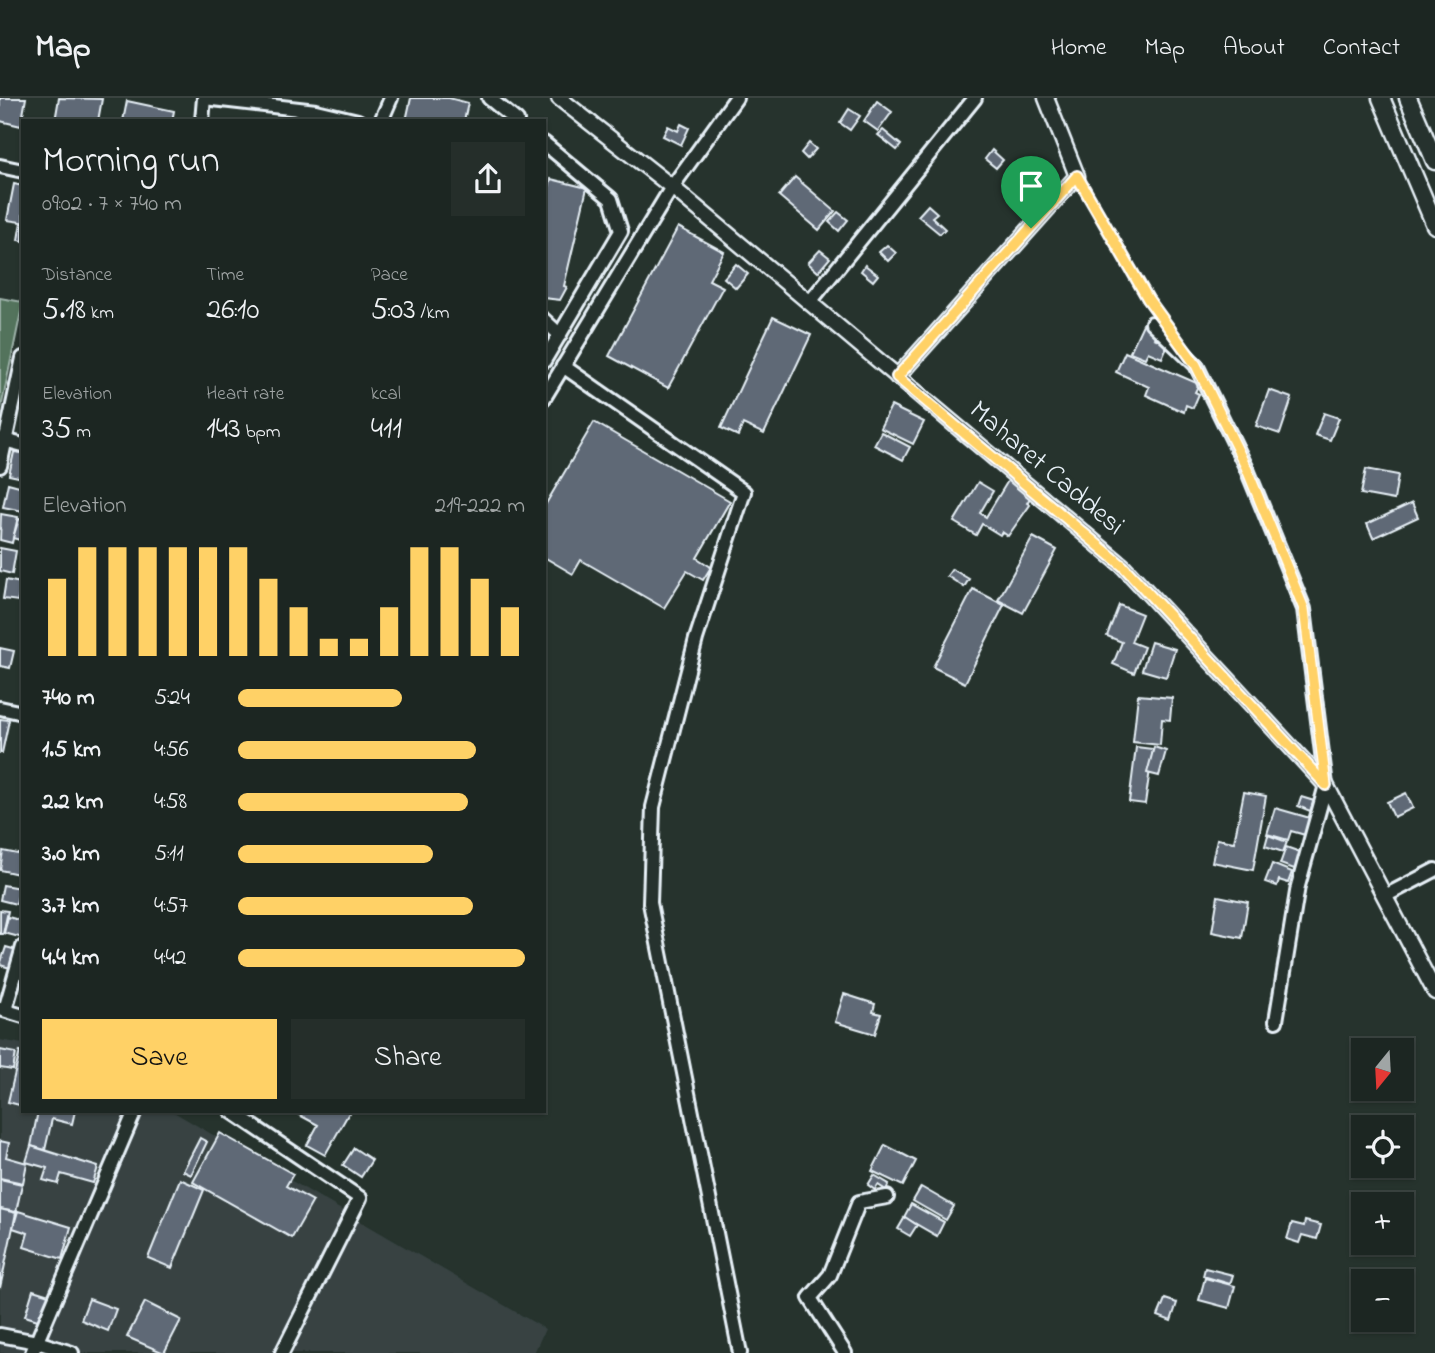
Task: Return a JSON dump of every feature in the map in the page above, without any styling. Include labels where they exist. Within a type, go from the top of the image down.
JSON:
[{"type":"main road","points":[[1381,98],[1435,226]]},
{"type":"main road","points":[[1408,98],[1435,161]]},
{"type":"street","points":[[202,119],[204,98],[316,111],[350,119]]},
{"type":"street","points":[[382,119],[391,98]]},
{"type":"street","points":[[489,98],[515,119]]},
{"type":"street","name":"Maharet Caddesi","points":[[559,98],[672,187],[1123,566],[1326,785],[1435,992]]},
{"type":"street","points":[[546,395],[672,187],[736,98]]},
{"type":"street","points":[[809,303],[975,98]]},
{"type":"street","points":[[897,377],[1077,176],[1046,98]]},
{"type":"street","points":[[546,145],[611,199],[621,231],[546,358]]},
{"type":"street","points":[[0,166],[21,171]]},
{"type":"street","points":[[546,322],[560,334]]},
{"type":"street","points":[[1158,322],[1196,365],[1246,467],[1304,609],[1326,785],[1298,886],[1276,1021]]},
{"type":"street","points":[[0,466],[3,440],[21,366]]},
{"type":"street","points":[[563,366],[744,492],[696,639],[653,807],[650,903],[740,1353]]},
{"type":"street","points":[[3,440],[21,444]]},
{"type":"street","points":[[0,708],[21,713]]},
{"type":"street","points":[[1385,896],[1435,870]]},
{"type":"street","points":[[21,953],[2,1010],[21,1015]]},
{"type":"street","points":[[34,1347],[134,1113]]},
{"type":"street","points":[[234,1113],[360,1198],[282,1353]]},
{"type":"street","points":[[845,1353],[810,1298],[830,1275],[859,1202],[887,1197]]},
{"type":"street","points":[[0,1335],[34,1347],[72,1353]]},
{"type":"path","points":[[1077,176],[1158,322]]},
{"type":"shaded area","points":[[0,1040],[21,1044],[21,1113],[175,1113],[545,1329],[534,1353],[0,1353]]},
{"type":"green space","points":[[0,298],[21,302],[21,312],[0,413]]},
{"type":"building","points":[[0,98],[26,98],[21,126],[0,121]]},
{"type":"building","points":[[59,98],[102,99],[98,119],[55,119]]},
{"type":"building","points":[[411,98],[449,98],[468,103],[464,119],[406,119]]},
{"type":"building","points":[[127,101],[174,111],[172,119],[123,119]]},
{"type":"building","points":[[877,101],[892,112],[878,131],[864,121]]},
{"type":"building","points":[[849,109],[860,116],[850,130],[840,123]]},
{"type":"building","points":[[681,124],[689,128],[681,145],[663,136],[668,126],[678,131]]},
{"type":"building","points":[[883,130],[901,145],[897,150],[878,135]]},
{"type":"building","points":[[809,143],[816,149],[807,159],[801,153]]},
{"type":"building","points":[[992,150],[1003,160],[996,168],[985,159]]},
{"type":"building","points":[[795,177],[835,211],[819,230],[779,196]]},
{"type":"building","points":[[551,179],[587,188],[564,286],[567,287],[560,300],[546,298],[546,200]]},
{"type":"building","points":[[14,184],[21,186],[21,222],[7,220]]},
{"type":"building","points":[[928,205],[937,213],[932,217],[945,229],[940,234],[918,216]]},
{"type":"building","points":[[838,212],[848,220],[839,231],[829,222]]},
{"type":"building","points":[[678,227],[724,252],[709,280],[723,287],[668,388],[609,356]]},
{"type":"building","points":[[887,245],[896,253],[888,261],[879,252]]},
{"type":"building","points":[[820,250],[830,258],[818,272],[808,263]]},
{"type":"building","points":[[736,264],[748,274],[736,288],[724,278]]},
{"type":"building","points":[[865,265],[878,275],[873,281],[861,271]]},
{"type":"building","points":[[773,317],[811,335],[764,434],[743,424],[738,436],[721,428]]},
{"type":"building","points":[[1143,324],[1158,331],[1154,338],[1168,344],[1162,358],[1148,352],[1145,358],[1130,352]]},
{"type":"building","points":[[1125,352],[1199,384],[1195,392],[1199,394],[1193,408],[1186,405],[1184,412],[1146,395],[1149,387],[1116,372]]},
{"type":"building","points":[[1269,390],[1292,398],[1280,434],[1256,426]]},
{"type":"building","points":[[891,406],[924,422],[913,444],[880,428]]},
{"type":"building","points":[[1324,413],[1339,418],[1330,440],[1315,435]]},
{"type":"building","points":[[594,422],[730,501],[697,558],[711,567],[703,580],[687,571],[664,608],[581,560],[573,574],[546,558],[546,504]]},
{"type":"building","points":[[881,432],[910,447],[903,460],[874,445]]},
{"type":"building","points":[[14,452],[21,453],[21,478],[9,475]]},
{"type":"building","points":[[1366,469],[1398,475],[1394,500],[1361,494]]},
{"type":"building","points":[[1009,479],[1033,493],[1027,503],[1030,505],[1008,536],[1002,532],[1000,535],[982,524],[976,535],[954,522],[978,482],[993,491],[980,513],[986,517]]},
{"type":"building","points":[[8,483],[21,486],[21,511],[3,507]]},
{"type":"building","points":[[1412,503],[1418,517],[1373,538],[1367,524]]},
{"type":"building","points":[[1,514],[18,517],[12,543],[0,540]]},
{"type":"building","points":[[19,519],[21,520],[21,540],[13,538]]},
{"type":"building","points":[[1033,537],[1057,550],[1023,613],[998,600]]},
{"type":"building","points":[[0,548],[16,551],[12,574],[0,571]]},
{"type":"building","points":[[952,569],[969,579],[964,587],[947,576]]},
{"type":"building","points":[[6,580],[21,583],[18,601],[3,599]]},
{"type":"building","points":[[973,589],[1004,605],[965,683],[933,667]]},
{"type":"building","points":[[1119,605],[1142,614],[1131,642],[1144,647],[1134,673],[1113,664],[1122,642],[1107,636]]},
{"type":"building","points":[[1151,642],[1175,649],[1166,677],[1142,670]]},
{"type":"building","points":[[0,648],[14,651],[10,668],[0,666]]},
{"type":"building","points":[[1138,695],[1172,698],[1170,720],[1162,719],[1160,745],[1133,742]]},
{"type":"building","points":[[0,719],[9,720],[2,753],[0,753]]},
{"type":"building","points":[[1136,747],[1153,749],[1145,804],[1129,802]]},
{"type":"building","points":[[1154,747],[1166,751],[1159,776],[1147,773]]},
{"type":"building","points":[[1244,792],[1266,796],[1253,870],[1212,862],[1217,839],[1234,842]]},
{"type":"building","points":[[1406,793],[1413,808],[1394,817],[1387,802]]},
{"type":"building","points":[[1301,797],[1314,801],[1310,811],[1298,806]]},
{"type":"building","points":[[1275,808],[1310,818],[1305,835],[1291,831],[1288,840],[1267,834]]},
{"type":"building","points":[[1268,835],[1287,842],[1283,852],[1265,846]]},
{"type":"building","points":[[1286,847],[1306,854],[1300,871],[1280,864]]},
{"type":"building","points":[[3,851],[21,855],[21,875],[0,870]]},
{"type":"building","points":[[1272,864],[1292,872],[1288,883],[1279,880],[1277,886],[1265,882]]},
{"type":"building","points":[[3,885],[20,888],[16,904],[0,900]]},
{"type":"building","points":[[1218,896],[1248,902],[1242,938],[1212,932]]},
{"type":"building","points":[[0,910],[8,911],[3,934],[0,934]]},
{"type":"building","points":[[8,917],[21,920],[21,937],[4,933]]},
{"type":"building","points":[[6,947],[20,951],[14,969],[0,965]]},
{"type":"building","points":[[844,994],[875,1004],[873,1012],[881,1014],[875,1034],[835,1022]]},
{"type":"building","points":[[0,1050],[16,1053],[13,1070],[0,1068]]},
{"type":"building","points":[[20,1051],[21,1105],[8,1102]]},
{"type":"building","points":[[38,1113],[75,1113],[72,1124],[52,1119],[45,1150],[31,1146]]},
{"type":"building","points":[[296,1113],[349,1113],[325,1155],[307,1145],[318,1125]]},
{"type":"building","points":[[220,1133],[293,1174],[286,1186],[313,1201],[292,1238],[193,1182]]},
{"type":"building","points":[[200,1138],[207,1142],[191,1175],[183,1171]]},
{"type":"building","points":[[0,1141],[9,1143],[6,1157],[27,1163],[23,1183],[0,1178]]},
{"type":"building","points":[[885,1145],[916,1161],[903,1186],[872,1171]]},
{"type":"building","points":[[31,1146],[98,1167],[93,1183],[61,1174],[58,1184],[43,1180],[47,1168],[26,1162]]},
{"type":"building","points":[[354,1148],[372,1160],[361,1177],[343,1165]]},
{"type":"building","points":[[874,1175],[889,1184],[886,1190],[878,1185],[875,1190],[868,1185]]},
{"type":"building","points":[[0,1179],[22,1184],[16,1212],[0,1209]]},
{"type":"building","points":[[180,1179],[204,1190],[172,1268],[148,1258]]},
{"type":"building","points":[[921,1187],[954,1206],[946,1220],[913,1201]]},
{"type":"building","points":[[911,1204],[944,1222],[937,1236],[904,1217]]},
{"type":"building","points":[[0,1209],[16,1213],[0,1288]]},
{"type":"building","points":[[18,1211],[71,1227],[62,1259],[24,1247],[28,1233],[13,1228]]},
{"type":"building","points":[[905,1217],[917,1225],[910,1236],[898,1229]]},
{"type":"building","points":[[1305,1221],[1321,1225],[1317,1239],[1302,1235],[1299,1243],[1287,1239],[1292,1223],[1304,1226]]},
{"type":"building","points":[[1205,1268],[1233,1275],[1230,1284],[1203,1276]]},
{"type":"building","points":[[1205,1278],[1235,1286],[1229,1308],[1199,1300]]},
{"type":"building","points":[[33,1290],[49,1295],[41,1321],[25,1316]]},
{"type":"building","points":[[89,1299],[116,1309],[108,1331],[81,1320]]},
{"type":"building","points":[[1165,1299],[1177,1303],[1171,1321],[1158,1316]]},
{"type":"building","points":[[145,1302],[181,1320],[164,1353],[127,1337]]},
{"type":"route","points":[[1077,176],[1148,299],[1196,365],[1246,467],[1304,609],[1326,785],[1123,566],[897,377],[1031,228],[1077,176]]}]
